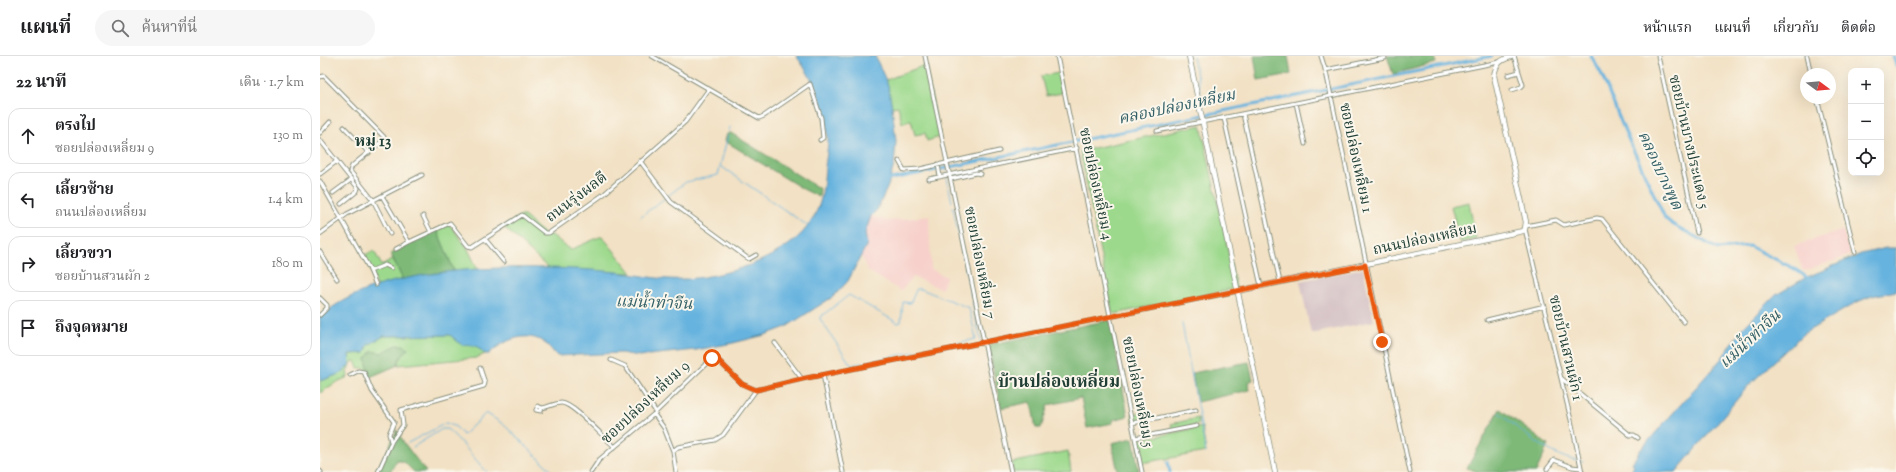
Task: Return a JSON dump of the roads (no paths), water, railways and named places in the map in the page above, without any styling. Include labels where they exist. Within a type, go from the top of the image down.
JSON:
[{"type":"street","points":[[652,56],[759,118],[810,84],[818,104],[823,127],[823,138],[820,140]]},
{"type":"street","name":"ซอยปล่องเหลี่ยม 7","points":[[925,56],[1011,472]]},
{"type":"street","name":"ซอยปล่องเหลี่ยม 4","points":[[1057,56],[1112,317]]},
{"type":"street","points":[[1189,56],[1275,472]]},
{"type":"street","name":"ซอยปล่องเหลี่ยม 1","points":[[1321,56],[1329,86],[1365,265],[1410,472]]},
{"type":"street","points":[[1157,131],[1202,118],[1224,118],[1433,74],[1499,62],[1505,58],[1514,56],[1522,86],[1512,90]]},
{"type":"street","name":"ซอยบ้านบางประแดง 5","points":[[1658,56],[1697,233]]},
{"type":"street","points":[[1807,56],[1810,68]]},
{"type":"street","points":[[1325,70],[1385,58]]},
{"type":"street","points":[[1499,62],[1494,76],[1526,227],[1556,220],[1564,224],[1597,218],[1602,219],[1684,322]]},
{"type":"street","points":[[1508,75],[1519,72]]},
{"type":"street","points":[[320,77],[324,76],[384,137],[381,142],[352,166],[350,171],[373,200],[390,234]]},
{"type":"street","name":"ถนนรุ่งผลดี","points":[[396,249],[450,223],[469,246],[473,246],[521,215],[525,216],[545,232],[549,233],[604,194],[685,122],[709,89]]},
{"type":"street","points":[[1296,103],[1305,144]]},
{"type":"street","points":[[1818,104],[1854,252]]},
{"type":"street","points":[[1243,114],[1280,282]]},
{"type":"street","points":[[1224,118],[1261,286]]},
{"type":"street","points":[[320,132],[330,122]]},
{"type":"street","points":[[344,127],[368,153]]},
{"type":"street","points":[[320,140],[358,187],[358,190],[341,204]]},
{"type":"street","points":[[320,148],[324,145]]},
{"type":"street","points":[[950,175],[1077,148]]},
{"type":"street","points":[[899,161],[902,168],[905,170],[938,166],[999,150]]},
{"type":"street","points":[[320,174],[337,161]]},
{"type":"street","points":[[640,161],[671,202],[749,259],[756,255]]},
{"type":"street","points":[[938,166],[940,175]]},
{"type":"street","points":[[929,179],[940,175],[981,174]]},
{"type":"street","points":[[320,234],[342,218],[373,200],[422,175]]},
{"type":"street","points":[[333,193],[352,179]]},
{"type":"street","points":[[320,181],[342,218],[376,285]]},
{"type":"street","points":[[382,196],[409,242]]},
{"type":"street","points":[[423,216],[431,232]]},
{"type":"street","name":"ถนนปล่องเหลี่ยม","points":[[756,390],[802,379],[1112,317],[1521,232],[1526,227]]},
{"type":"street","name":"ซอยบ้านสวนผัก 1","points":[[1526,227],[1562,378],[1581,469]]},
{"type":"street","points":[[485,239],[504,262]]},
{"type":"street","points":[[320,252],[337,279]]},
{"type":"street","points":[[370,271],[385,265],[391,268]]},
{"type":"street","points":[[320,298],[326,304],[327,308],[320,315]]},
{"type":"street","points":[[1487,320],[1544,306]]},
{"type":"street","name":"ซอยปล่องเหลี่ยม 5","points":[[1112,317],[1142,472]]},
{"type":"street","points":[[775,343],[802,379]]},
{"type":"street","name":"ซอยปล่องเหลี่ยม 9","points":[[592,472],[597,462],[655,413],[712,358],[717,359],[742,384],[756,390]]},
{"type":"street","points":[[611,360],[625,366],[664,428],[673,451],[676,472]]},
{"type":"street","points":[[378,472],[391,442],[403,425],[400,412],[402,408],[484,386],[485,383],[480,368]]},
{"type":"street","points":[[350,375],[358,371],[364,372],[372,391],[394,422],[389,434],[391,442]]},
{"type":"street","points":[[823,375],[844,472]]},
{"type":"street","points":[[1562,378],[1630,435],[1634,435],[1638,438]]},
{"type":"street","points":[[673,451],[678,447],[715,440],[723,435],[756,390]]},
{"type":"street","points":[[542,408],[561,403],[567,404],[579,413],[614,447]]},
{"type":"street","points":[[1132,423],[1196,410]]},
{"type":"street","points":[[1135,438],[1197,426]]},
{"type":"street","points":[[1547,469],[1554,460],[1581,469]]},
{"type":"water","name":"แม่น้ำท่าจีน","points":[[796,56],[875,56],[888,85],[892,107],[896,141],[894,165],[888,186],[877,210],[871,216],[865,233],[867,244],[848,281],[834,296],[786,327],[765,335],[696,350],[639,356],[621,353],[557,356],[546,344],[531,337],[516,338],[501,344],[489,354],[485,354],[476,346],[462,345],[450,335],[384,336],[368,345],[365,353],[349,354],[350,364],[342,373],[320,381],[320,317],[347,299],[380,285],[417,276],[497,268],[574,269],[616,272],[666,279],[686,279],[704,277],[743,268],[780,250],[796,238],[809,224],[818,208],[823,188],[828,146],[827,128],[822,106],[814,84]]},
{"type":"water","name":"แม่น้ำท่าจีน","points":[[1886,248],[1896,248],[1896,291],[1872,296],[1857,302],[1803,334],[1749,385],[1676,472],[1630,472],[1634,465],[1632,463],[1642,448],[1722,358],[1742,329],[1776,295],[1805,278],[1861,254]]},
{"type":"waterway","points":[[1193,56],[1205,115]]},
{"type":"waterway","name":"คลองปล่องเหลี่ยม","points":[[887,180],[1492,56]]},
{"type":"waterway","name":"คลองบางพูด","points":[[1591,56],[1601,73],[1626,134],[1665,218],[1672,224],[1718,249],[1749,246],[1793,268],[1808,278]]},
{"type":"waterway","points":[[1893,56],[1896,66]]},
{"type":"waterway","points":[[640,217],[686,182],[718,175],[730,127]]},
{"type":"waterway","points":[[722,167],[808,226]]},
{"type":"waterway","name":"คลองปล่องเหลี่ยม","points":[[945,168],[947,173]]},
{"type":"waterway","points":[[947,178],[952,202]]},
{"type":"waterway","points":[[953,207],[971,296]]},
{"type":"waterway","points":[[917,289],[921,289],[969,308],[976,339],[851,365],[820,319],[820,317],[849,295],[898,323],[901,322],[903,302],[910,303],[917,289]]},
{"type":"waterway","points":[[972,301],[981,341]]},
{"type":"waterway","points":[[1182,323],[1206,453]]},
{"type":"waterway","points":[[408,443],[446,423],[456,427],[463,435],[486,413],[503,424],[553,472]]},
{"type":"waterway","points":[[1499,413],[1528,436],[1549,450],[1571,460],[1583,462]]},
{"type":"waterway","points":[[413,447],[442,429],[447,429],[458,439],[487,472]]},
{"type":"waterway","points":[[1168,462],[1170,472]]},
{"type":"district","name":"หมู่ 13","points":[[373,142]]},
{"type":"district","name":"บ้านปล่องเหลี่ยม","points":[[1059,383]]}]
